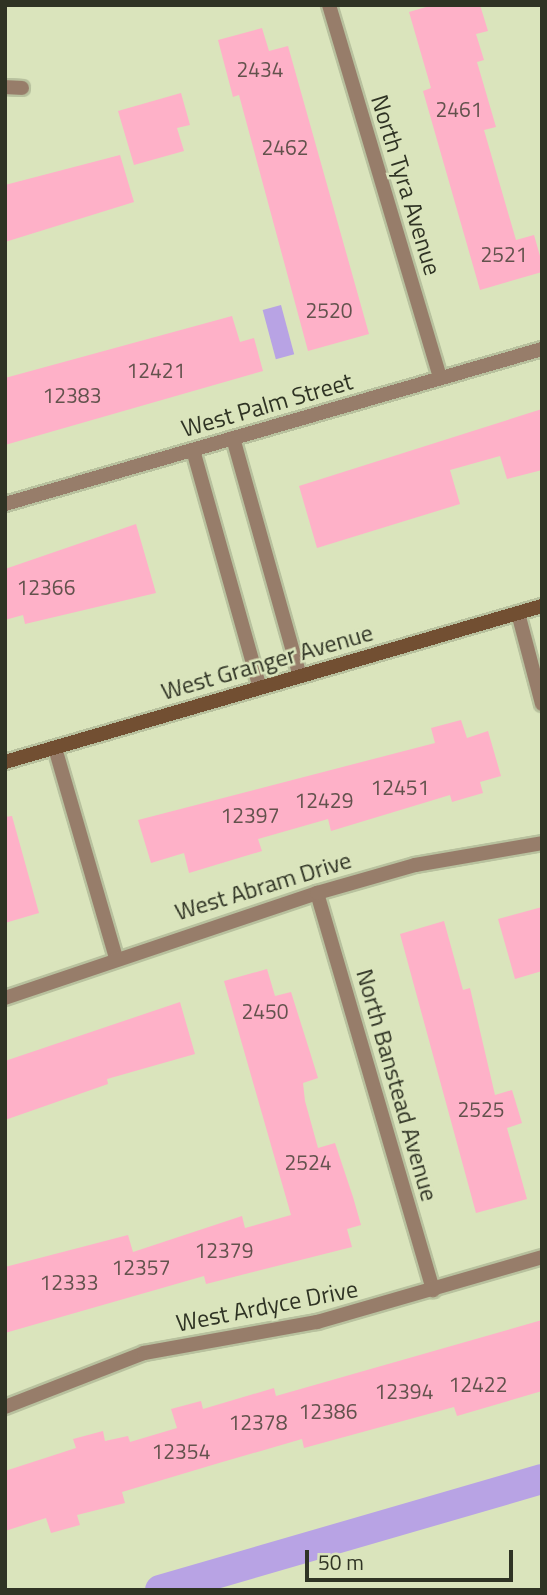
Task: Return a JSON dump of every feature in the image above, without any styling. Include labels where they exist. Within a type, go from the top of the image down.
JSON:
[{"type":"street","name":"North Tyra Avenue","points":[[329,5],[440,378]]},
{"type":"street","points":[[5,88],[22,88]]},
{"type":"street","name":"West Palm Street","points":[[5,504],[542,349]]},
{"type":"street","points":[[233,438],[300,676]]},
{"type":"street","points":[[193,450],[260,688]]},
{"type":"street","name":"West Granger Avenue","points":[[5,762],[542,606]]},
{"type":"street","points":[[518,612],[542,704]]},
{"type":"street","points":[[55,748],[116,958]]},
{"type":"street","name":"West Abram Drive","points":[[5,998],[116,958],[415,864],[542,843]]},
{"type":"street","name":"North Banstead Avenue","points":[[317,893],[433,1290]]},
{"type":"street","name":"West Ardyce Drive","points":[[5,1407],[144,1353],[317,1322],[542,1257]]},
{"type":"shaded area","points":[[281,305],[294,354],[276,359],[263,310]]},
{"type":"building","points":[[433,5],[480,5],[488,31],[476,34],[484,60],[477,62],[496,127],[484,130],[516,240],[534,235],[542,263],[542,272],[480,290],[423,91],[431,88],[409,12]]},
{"type":"building","points":[[262,28],[269,51],[288,46],[369,334],[308,351],[239,95],[233,97],[218,40]]},
{"type":"building","points":[[181,93],[190,125],[177,128],[184,151],[134,165],[118,111]]},
{"type":"building","points":[[120,155],[134,202],[5,242],[5,185]]},
{"type":"building","points":[[232,316],[240,342],[254,338],[263,371],[5,445],[5,378]]},
{"type":"building","points":[[542,409],[542,470],[507,479],[500,456],[450,470],[460,504],[317,548],[299,486]]},
{"type":"building","points":[[136,524],[156,593],[25,624],[23,615],[5,620],[5,569]]},
{"type":"building","points":[[461,720],[467,738],[488,731],[501,776],[480,782],[483,793],[452,802],[450,795],[331,831],[328,819],[258,839],[262,851],[189,873],[184,853],[151,863],[138,820],[435,743],[431,728]]},
{"type":"building","points":[[12,816],[39,913],[5,923],[5,817]]},
{"type":"building","points":[[542,907],[542,971],[515,979],[498,919]]},
{"type":"building","points":[[444,921],[463,990],[470,988],[495,1095],[512,1090],[522,1123],[507,1128],[527,1199],[476,1213],[400,934]]},
{"type":"building","points":[[267,969],[275,996],[291,992],[318,1078],[303,1083],[305,1101],[318,1148],[335,1143],[353,1197],[361,1225],[347,1229],[352,1247],[206,1284],[204,1276],[5,1333],[5,1267],[128,1235],[133,1252],[242,1216],[245,1228],[291,1215],[224,981]]},
{"type":"building","points":[[180,1002],[195,1054],[107,1079],[108,1084],[5,1120],[5,1061]]},
{"type":"building","points":[[542,1320],[542,1391],[457,1416],[454,1407],[304,1448],[302,1439],[122,1492],[125,1503],[77,1515],[80,1525],[51,1533],[46,1518],[5,1531],[5,1471],[76,1448],[73,1439],[103,1431],[105,1441],[128,1436],[130,1442],[177,1428],[171,1409],[201,1401],[203,1409],[274,1388],[276,1396]]},
{"type":"waterway","points":[[160,1590],[542,1479]]}]
